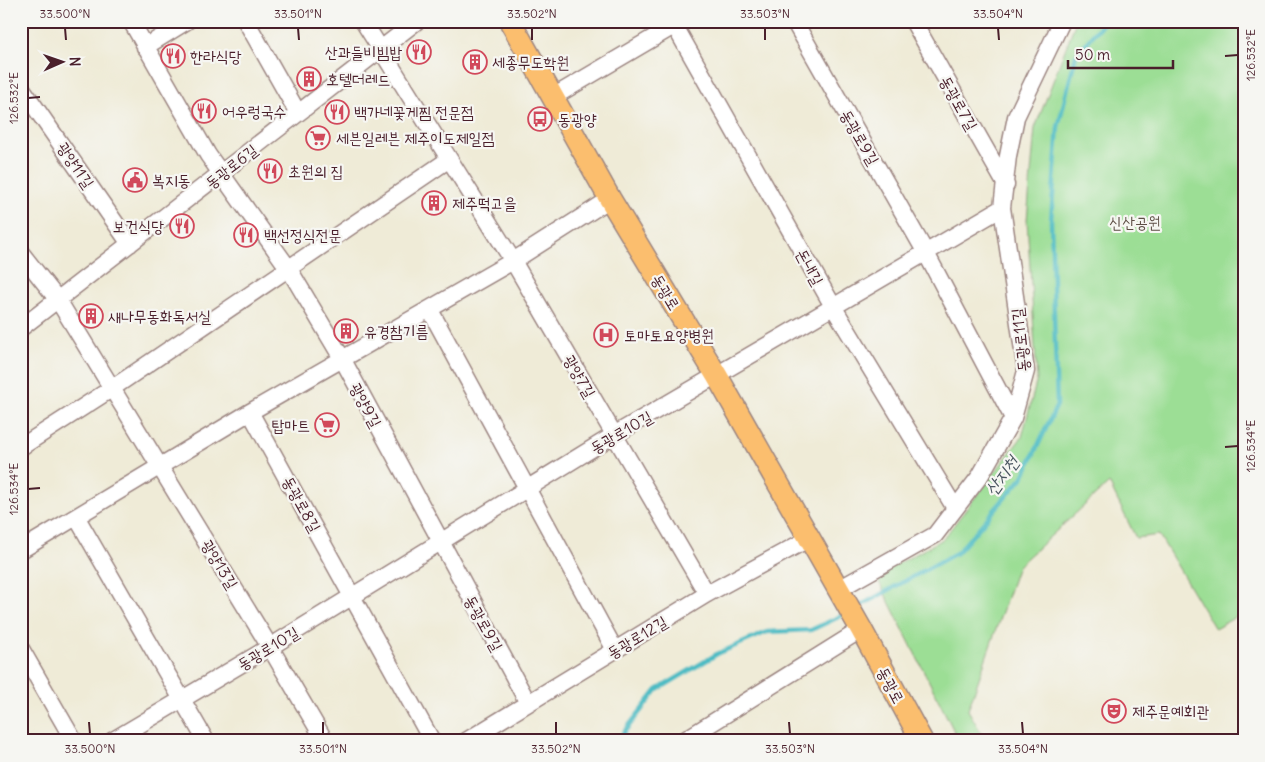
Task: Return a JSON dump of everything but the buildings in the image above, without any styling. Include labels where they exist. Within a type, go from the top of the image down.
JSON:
[{"type":"main road","name":"동광로","points":[[510,21],[610,199],[717,376],[810,538],[922,741]]},
{"type":"street","name":"광양9길","points":[[130,21],[208,155],[223,173],[289,269],[343,360],[440,542]]},
{"type":"street","points":[[146,47],[188,21]]},
{"type":"street","points":[[246,21],[298,113]]},
{"type":"street","name":"광양7길","points":[[362,21],[379,51],[513,261],[707,594]]},
{"type":"street","name":"동광로6길","points":[[21,328],[417,21]]},
{"type":"street","name":"동광로9길","points":[[794,21],[926,253],[1013,418]]},
{"type":"street","name":"동광로7길","points":[[913,21],[1006,185]]},
{"type":"street","name":"동광로11길","points":[[839,589],[935,535],[980,476],[1013,418],[1026,371],[1002,208],[1008,156],[1016,117],[1062,21]]},
{"type":"street","points":[[553,97],[676,23]]},
{"type":"street","name":"돈내길","points":[[676,23],[834,308],[955,508]]},
{"type":"street","name":"광양11길","points":[[21,87],[130,244]]},
{"type":"street","points":[[21,447],[111,389],[448,160]]},
{"type":"street","points":[[21,550],[250,412],[513,261],[610,199]]},
{"type":"street","points":[[717,376],[1002,208]]},
{"type":"street","name":"광양13길","points":[[21,253],[58,300],[270,646],[325,741]]},
{"type":"street","points":[[430,310],[615,650]]},
{"type":"street","name":"동광로10길","points":[[112,741],[353,596],[614,435],[717,376]]},
{"type":"street","name":"동광로8길","points":[[250,412],[353,596]]},
{"type":"street","points":[[77,518],[206,741]]},
{"type":"street","name":"동광로12길","points":[[466,741],[707,594],[810,538]]},
{"type":"street","name":"동광로9길","points":[[440,542],[528,703]]},
{"type":"street","points":[[353,596],[432,741]]},
{"type":"street","points":[[683,741],[861,629]]},
{"type":"street","points":[[21,649],[28,675],[74,741]]},
{"type":"green space","name":"신산공원","points":[[1076,21],[1244,21],[1244,612],[1215,629],[1159,535],[1136,538],[1109,483],[1018,566],[968,710],[986,741],[959,741],[876,576],[943,539],[1022,437],[1037,379],[1027,220],[1035,128]]},
{"type":"waterway","name":"산지천","points":[[856,608],[958,552],[1023,477],[1057,405],[1051,221],[1058,127],[1076,55],[1105,21]]},
{"type":"waterway","name":"산지천","points":[[617,741],[657,690],[717,654],[767,632],[811,630],[845,614]]},
{"type":"place","name":"산과들비빔밥","points":[[419,52]]},
{"type":"place","name":"한라식당","points":[[173,56]]},
{"type":"place","name":"세종무도학원","points":[[475,62]]},
{"type":"place","name":"호텔더레드","points":[[309,79]]},
{"type":"place","name":"어우렁국수","points":[[204,111]]},
{"type":"place","name":"백가네꽃게찜 전문점","points":[[337,112]]},
{"type":"place","name":"동광양","points":[[540,119]]},
{"type":"place","name":"세븐일레븐 제주이도제일점","points":[[318,138]]},
{"type":"place","name":"초원의 집","points":[[270,171]]},
{"type":"place","name":"복지동","points":[[135,180]]},
{"type":"place","name":"제주떡고을","points":[[434,203]]},
{"type":"place","name":"보건식당","points":[[182,226]]},
{"type":"place","name":"백선정식전문","points":[[246,235]]},
{"type":"place","name":"새나무동화독서실","points":[[91,316]]},
{"type":"place","name":"유경참기름","points":[[346,331]]},
{"type":"place","name":"토마토요양병원","points":[[606,335]]},
{"type":"place","name":"탑마트","points":[[327,425]]},
{"type":"place","name":"제주문예회관","points":[[1114,711]]}]
